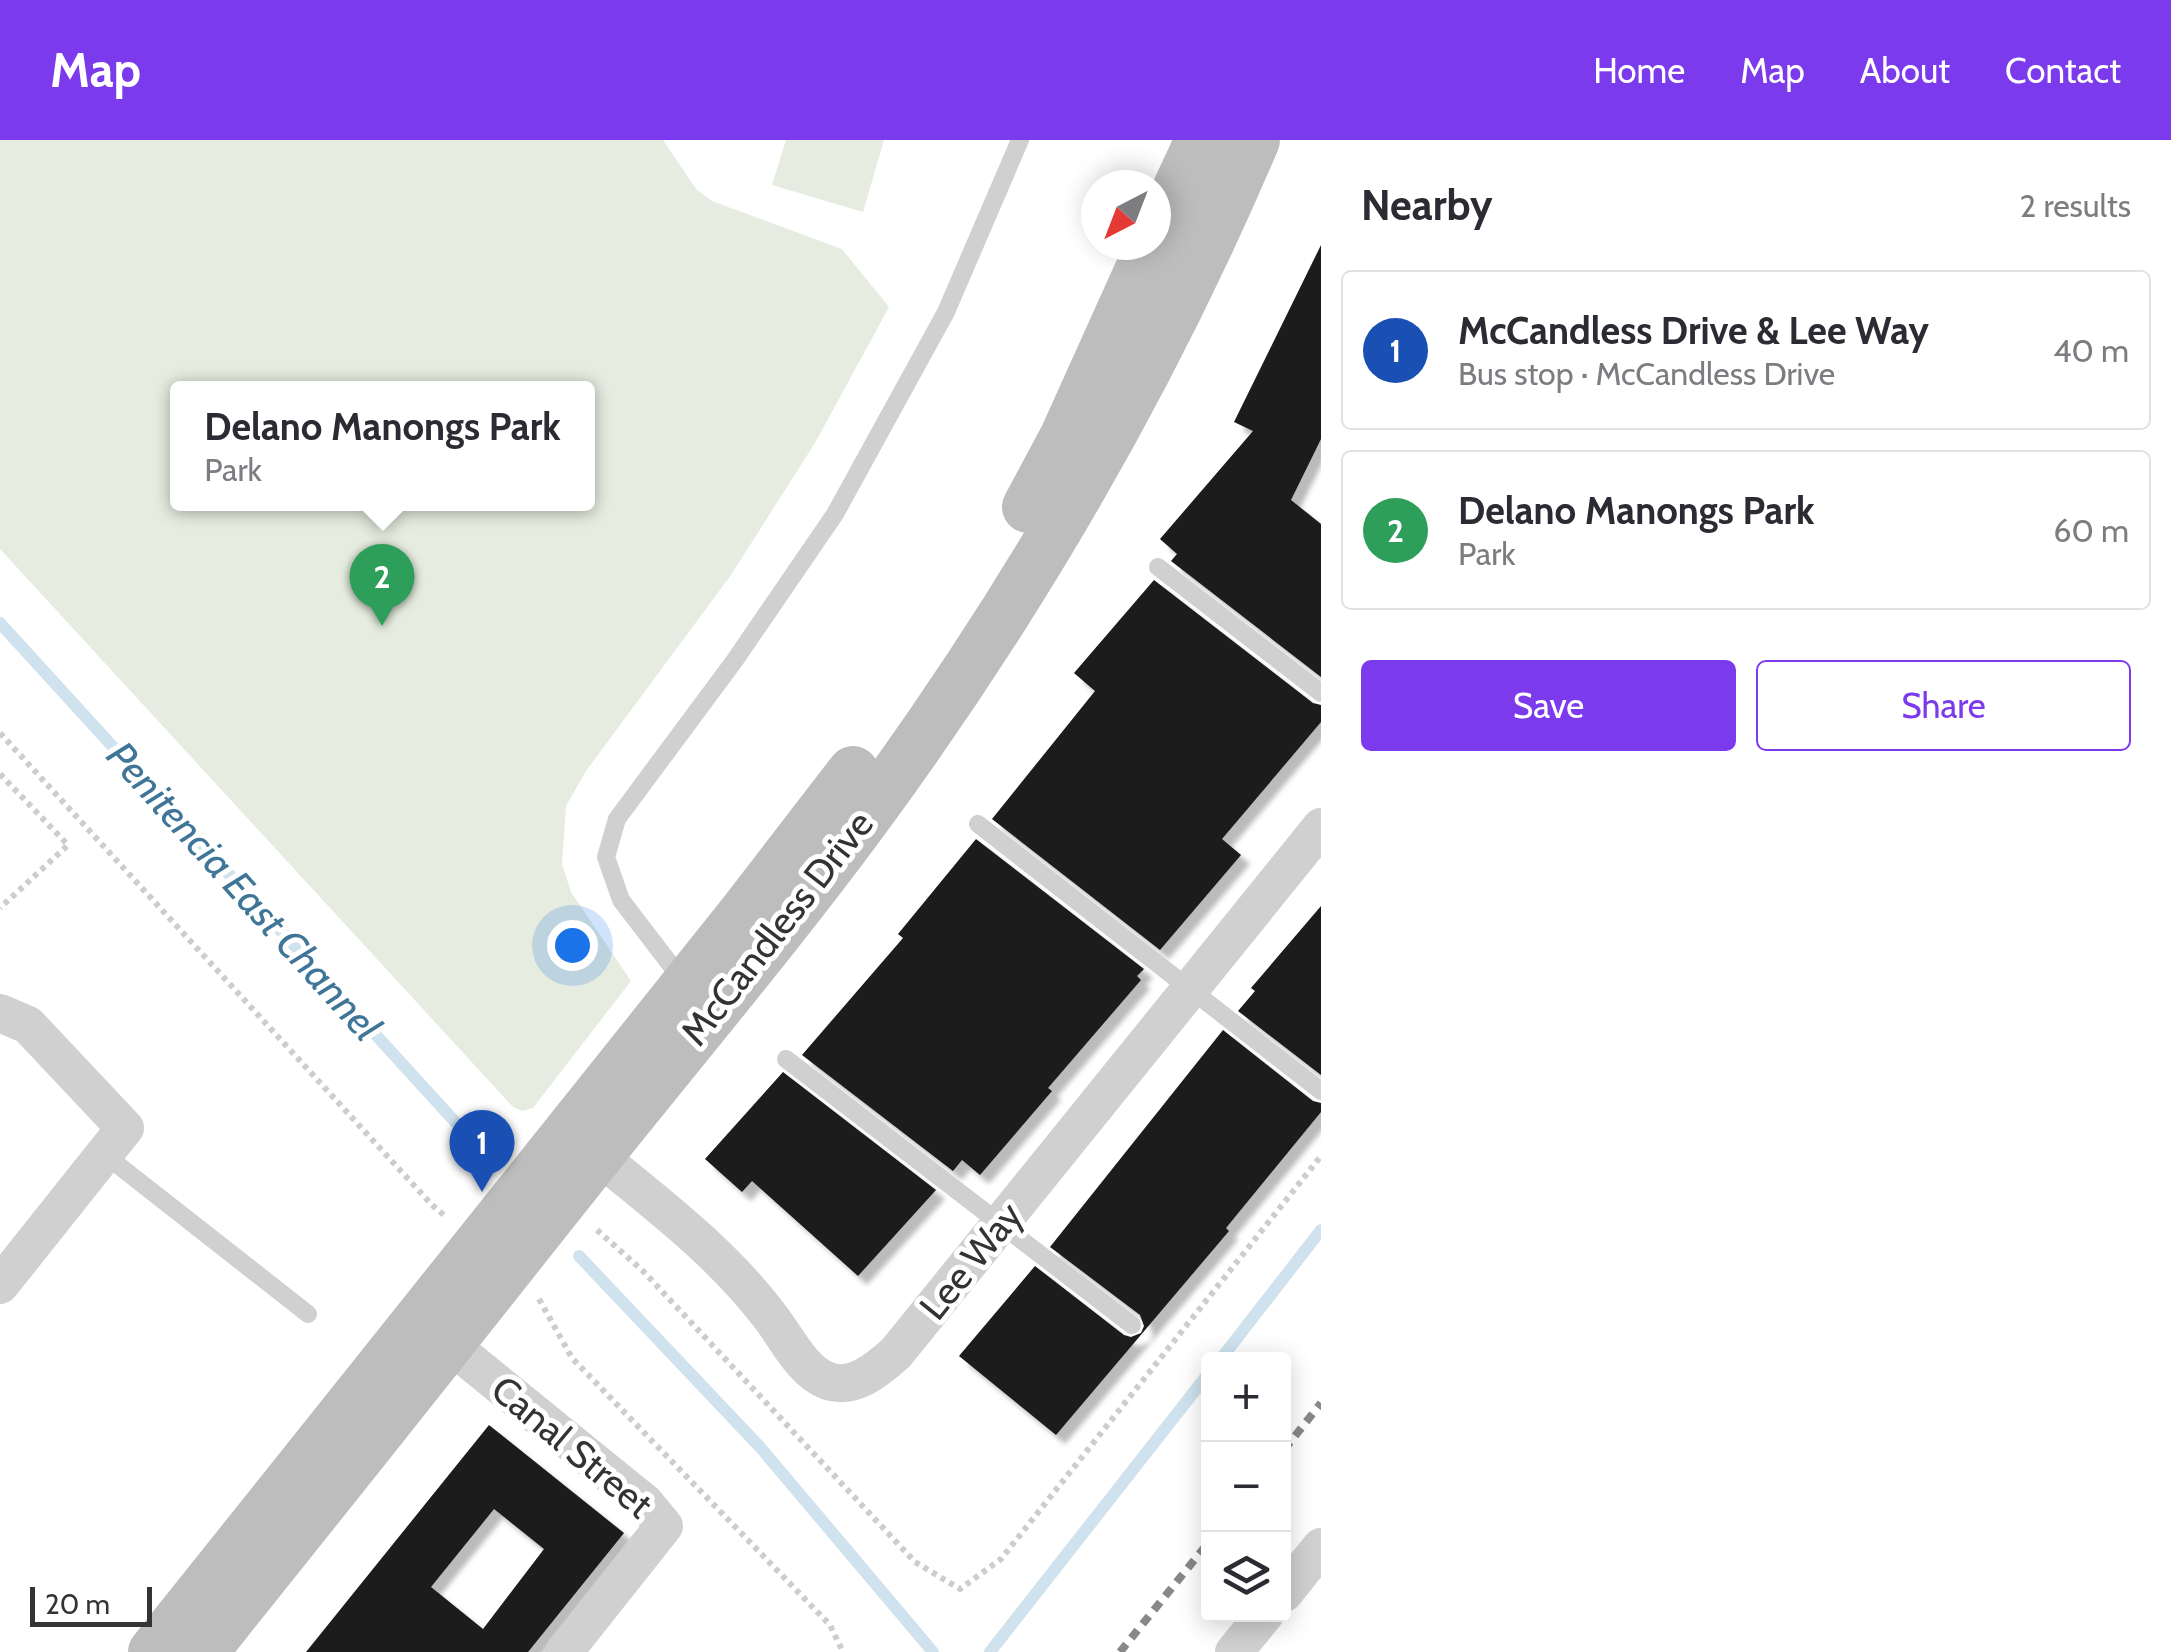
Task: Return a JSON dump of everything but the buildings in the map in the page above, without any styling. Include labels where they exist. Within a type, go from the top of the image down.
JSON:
[{"type":"main road","points":[[1171,205],[1202,140]]},
{"type":"main road","name":"McCandless Drive","points":[[154,1652],[872,808],[1073,501],[1126,404],[1254,140]]},
{"type":"main road","name":"McCandless Drive","points":[[202,1652],[448,1344],[686,986],[830,803],[909,694],[1012,532],[1066,436],[1145,260]]},
{"type":"street","name":"Lee Way","points":[[583,1144],[704,1244],[766,1312],[809,1369],[830,1382],[857,1381],[896,1353],[1321,827]]},
{"type":"street","points":[[0,1013],[28,1025],[114,1141],[0,1285]]},
{"type":"street","name":"Canal Street","points":[[448,1344],[645,1503],[664,1526],[564,1652]]},
{"type":"street","points":[[1291,1583],[1321,1547]]},
{"type":"street","points":[[1234,1652],[1258,1622]]},
{"type":"lane","points":[[686,986],[621,900],[606,858],[617,819],[736,660],[835,514],[946,312],[1020,140]]},
{"type":"lane","points":[[1158,567],[1321,693]]},
{"type":"lane","points":[[978,824],[1321,1090]]},
{"type":"lane","points":[[786,1059],[1132,1324]]},
{"type":"lane","points":[[114,1141],[308,1314]]},
{"type":"path","points":[[0,733],[432,1205],[457,1225]]},
{"type":"path","points":[[0,774],[68,845],[0,908]]},
{"type":"path","points":[[592,1226],[643,1271],[915,1562],[960,1589],[1001,1558],[1321,1156]]},
{"type":"path","points":[[530,1288],[572,1358],[830,1625],[843,1652]]},
{"type":"shaded area","points":[[0,140],[663,140],[696,189],[712,201],[842,249],[889,307],[815,443],[731,575],[586,771],[566,806],[562,864],[571,892],[631,981],[533,1108],[522,1111],[513,1107],[0,549]]},
{"type":"shaded area","points":[[786,140],[884,140],[863,212],[772,185]]},
{"type":"waterway","name":"Penitencia East Channel","points":[[0,623],[489,1159]]},
{"type":"waterway","points":[[1226,1352],[1321,1230]]},
{"type":"waterway","name":"Penitencia East Channel","points":[[579,1256],[760,1447],[933,1652]]},
{"type":"waterway","points":[[990,1652],[1201,1383]]},
{"type":"railway","points":[[1290,1442],[1321,1403]]},
{"type":"railway","points":[[1120,1652],[1201,1552]]},
{"type":"place","name":"Delano Manongs Park","points":[[382,626]]},
{"type":"place","name":"McCandless Drive & Lee Way","points":[[482,1192]]}]
